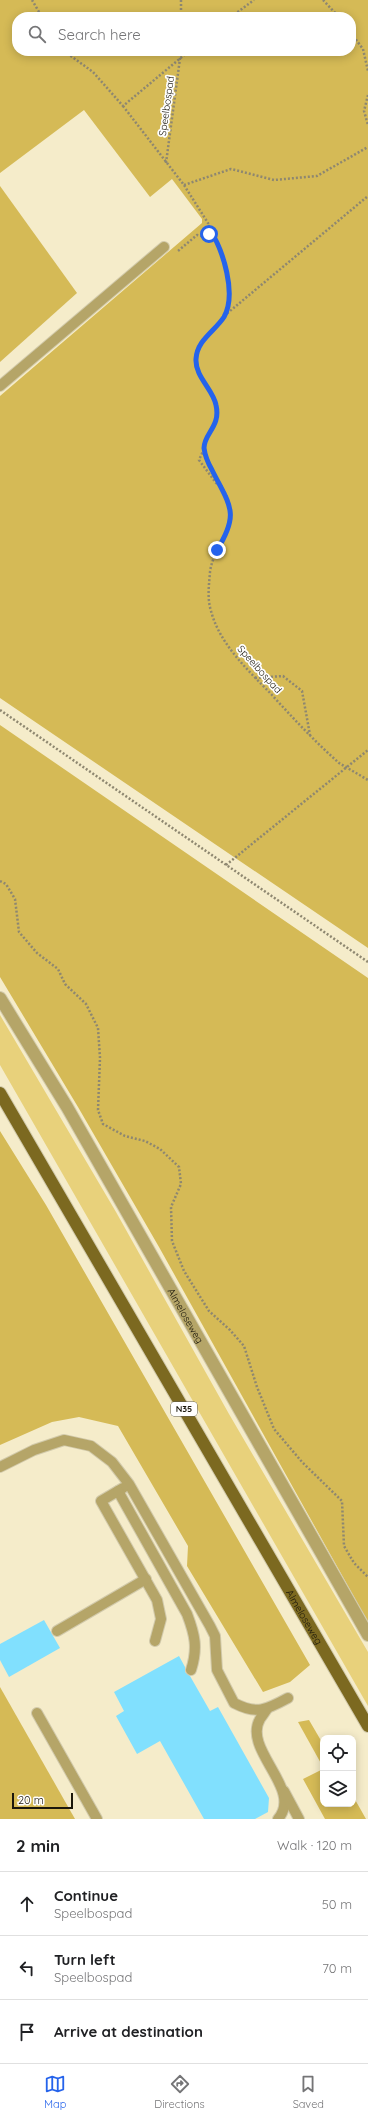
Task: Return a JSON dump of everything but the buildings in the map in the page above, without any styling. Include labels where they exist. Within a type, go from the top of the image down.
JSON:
[{"type":"main road","name":"Almeloseweg","points":[[0,1093],[368,1726]]},
{"type":"street","name":"Almeloseweg","points":[[0,998],[71,1114],[368,1635]]},
{"type":"lane","points":[[0,386],[164,247]]},
{"type":"lane","points":[[0,1467],[34,1450],[64,1440],[91,1446],[112,1462],[129,1484],[210,1626],[214,1636],[217,1670],[221,1682],[234,1703],[253,1711],[267,1709],[288,1698]]},
{"type":"lane","points":[[129,1484],[101,1501],[157,1600],[161,1619],[155,1641]]},
{"type":"lane","points":[[118,1491],[187,1614],[194,1632],[196,1655],[191,1670]]},
{"type":"lane","points":[[57,1631],[146,1579]]},
{"type":"lane","points":[[267,1709],[259,1720],[258,1738],[261,1751],[299,1819]]},
{"type":"lane","points":[[37,1713],[97,1819]]},
{"type":"lane","points":[[278,1819],[284,1809],[283,1789]]},
{"type":"path","points":[[32,0],[39,12]]},
{"type":"path","points":[[181,0],[181,12]]},
{"type":"path","points":[[238,12],[254,0]]},
{"type":"path","points":[[323,0],[334,12]]},
{"type":"path","points":[[356,40],[363,49],[368,71]]},
{"type":"path","points":[[71,56],[93,72],[123,106],[166,164],[184,185],[203,213],[210,230],[218,243],[226,270],[229,287],[224,316]]},
{"type":"path","points":[[123,106],[182,58]]},
{"type":"path","name":"Speelbospad","points":[[166,164],[182,58]]},
{"type":"path","points":[[368,95],[364,111],[368,125]]},
{"type":"path","points":[[184,185],[231,169],[274,180],[317,176],[368,147]]},
{"type":"path","points":[[221,486],[216,483],[200,460],[204,449],[204,444],[217,418],[216,404],[199,375],[196,358],[203,339],[224,316],[368,196]]},
{"type":"path","points":[[164,247],[176,253],[197,235],[206,237],[210,230]]},
{"type":"path","name":"Speelbospad","points":[[204,449],[210,467],[229,503],[230,526],[217,550],[211,568],[208,599],[210,610],[222,636],[236,657],[310,736],[347,767],[368,780]]},
{"type":"path","points":[[256,678],[283,676],[302,691],[310,736]]},
{"type":"path","points":[[0,710],[368,962]]},
{"type":"path","points":[[226,864],[368,750]]},
{"type":"path","points":[[0,881],[6,884],[15,899],[20,932],[37,953],[58,969],[65,984],[86,1004],[98,1028],[100,1058],[98,1110],[103,1124],[126,1136],[145,1141],[160,1149],[179,1167],[181,1184],[171,1207],[172,1241],[184,1271],[209,1311],[230,1330],[244,1346],[256,1387],[274,1429],[302,1462],[342,1501],[344,1546],[354,1563],[368,1577]]},
{"type":"shaded area","points":[[0,0],[368,0],[368,948],[0,698],[0,396],[202,223],[202,219],[172,179],[150,197],[84,110],[0,173]]},
{"type":"shaded area","points":[[0,186],[77,293],[0,362]]},
{"type":"shaded area","points":[[0,725],[368,978],[368,1622],[159,1247],[78,1107],[0,977]]},
{"type":"shaded area","points":[[0,1015],[116,1212],[229,1414],[368,1652],[368,1706],[0,1065]]},
{"type":"shaded area","points":[[0,1131],[46,1205],[310,1665],[290,1682],[263,1692],[187,1566],[188,1546],[118,1426],[79,1417],[52,1422],[0,1445]]},
{"type":"shaded area","points":[[0,1687],[75,1819],[0,1819]]},
{"type":"shaded area","points":[[309,1720],[320,1739],[320,1762],[298,1722]]},
{"type":"shaded area","points":[[320,1770],[320,1807],[356,1807],[356,1801],[366,1819],[325,1819],[303,1779]]},
{"type":"route","points":[[209,234],[210,230],[218,243],[226,270],[229,287],[224,316],[203,339],[196,358],[199,375],[216,404],[217,418],[213,430],[204,444],[205,455],[215,477],[224,491],[229,503],[231,514],[230,526],[226,536],[217,550]]}]
